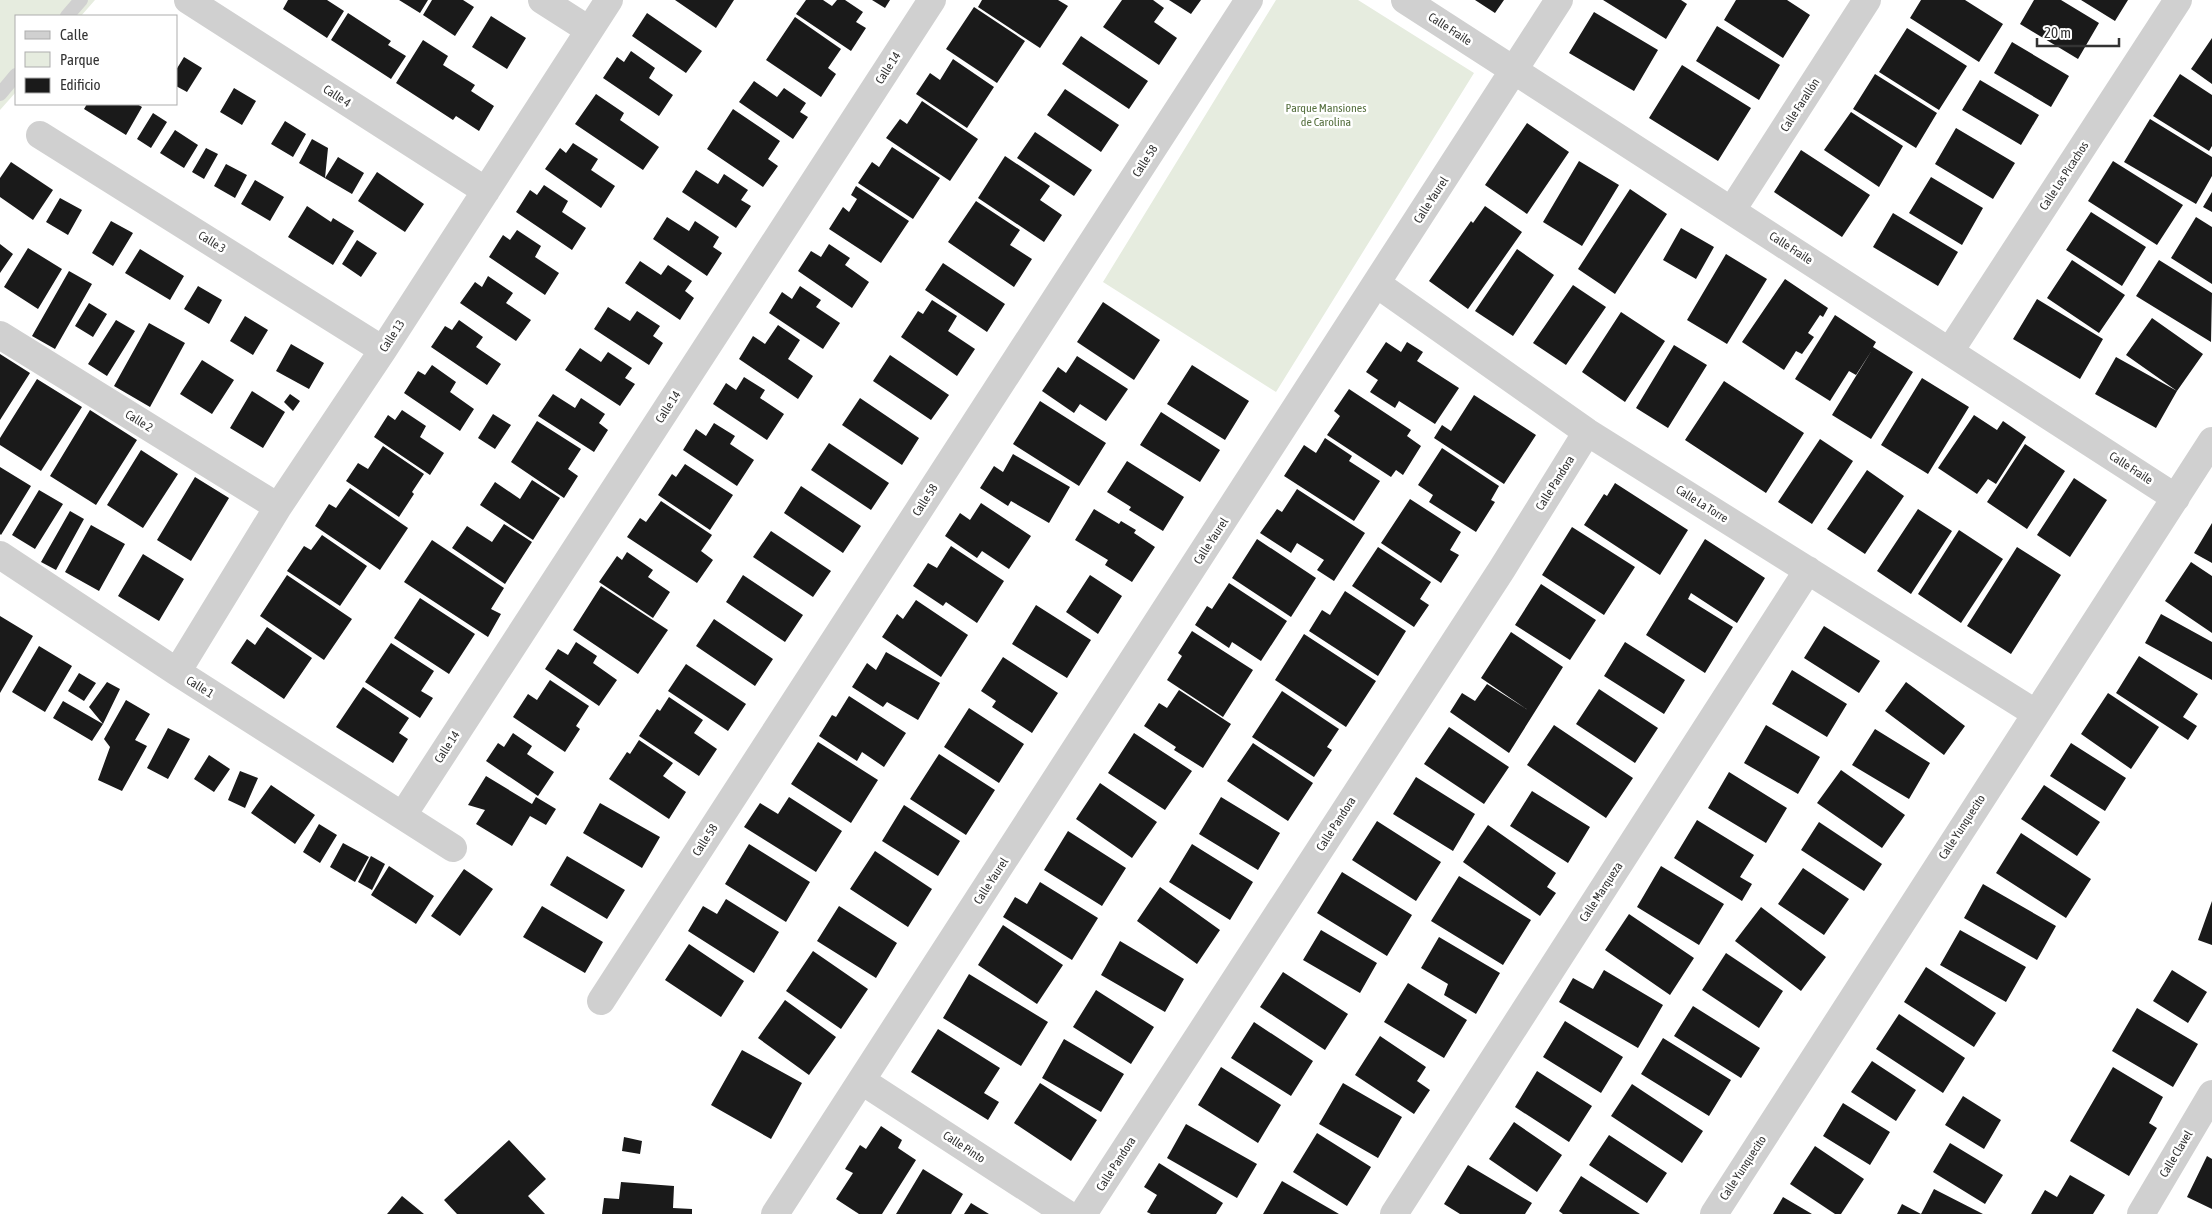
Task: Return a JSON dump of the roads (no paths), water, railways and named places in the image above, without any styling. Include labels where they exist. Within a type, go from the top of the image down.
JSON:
[{"type":"street","name":"Calle 4","points":[[188,0],[486,191]]},
{"type":"street","points":[[542,0],[589,30]]},
{"type":"street","name":"Calle 13","points":[[177,672],[278,507],[384,350],[608,0]]},
{"type":"street","name":"Calle 14","points":[[403,815],[932,0]]},
{"type":"street","name":"Calle 58","points":[[601,1001],[1249,0]]},
{"type":"street","name":"Calle Fraile","points":[[1405,0],[2176,498]]},
{"type":"street","name":"Calle Yaurel","points":[[775,1214],[1560,0]]},
{"type":"street","name":"Calle Farallón","points":[[1732,210],[1867,0]]},
{"type":"street","name":"Calle Los Picachos","points":[[1950,351],[2178,0]]},
{"type":"street","name":"Calle 3","points":[[40,134],[384,350]]},
{"type":"street","name":"Calle La Torre","points":[[1377,284],[1587,432],[2035,713]]},
{"type":"street","name":"Calle 2","points":[[0,335],[278,507]]},
{"type":"street","name":"Calle Pandora","points":[[1083,1214],[1502,569],[1587,432]]},
{"type":"street","name":"Calle Yunquecito","points":[[1714,1214],[2212,441]]},
{"type":"street","name":"Calle 1","points":[[0,555],[177,672],[453,848]]},
{"type":"street","name":"Calle Marqueza","points":[[1394,1214],[1808,570]]},
{"type":"street","name":"Calle Pinto","points":[[862,1081],[1066,1214]]},
{"type":"street","name":"Calle Clavel","points":[[2141,1214],[2212,1094]]},
{"type":"lane","points":[[68,15],[81,0]]},
{"type":"lane","points":[[0,94],[15,76]]},
{"type":"park label","name":"Parque Mansiones de Carolina","points":[[1326,115]]}]
